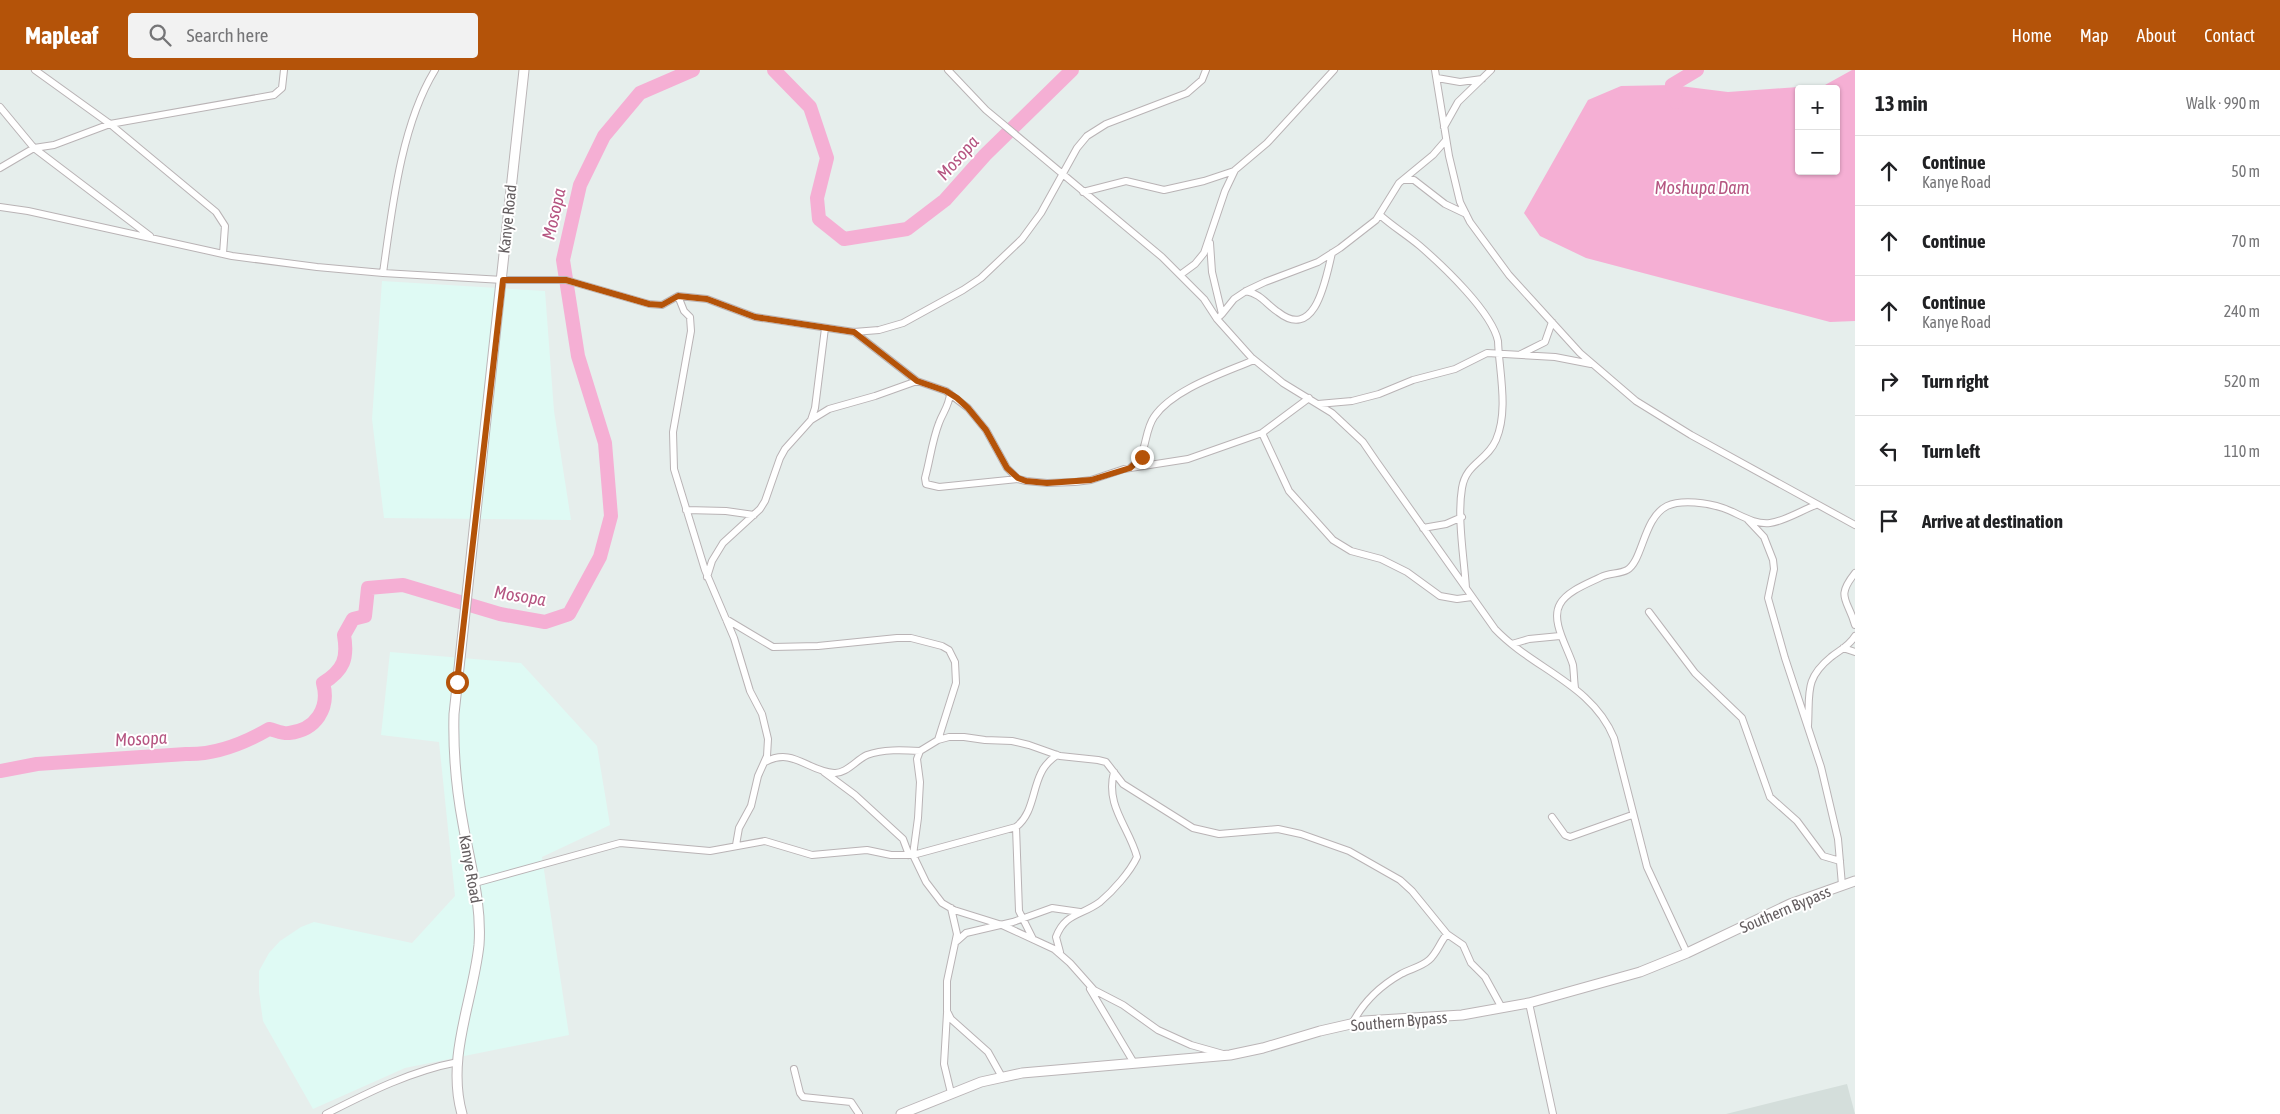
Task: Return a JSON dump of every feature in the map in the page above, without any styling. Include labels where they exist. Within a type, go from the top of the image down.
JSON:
[{"type":"main road","name":"Kanye Road","points":[[462,1114],[457,1091],[459,1039],[479,944],[474,883],[454,764],[454,714],[503,280],[503,253],[524,70]]},
{"type":"main road","name":"Southern Bypass","points":[[901,1114],[951,1093],[1002,1077],[1045,1071],[1230,1055],[1352,1024],[1387,1019],[1445,1017],[1529,1003],[1640,972],[1687,953],[1765,914],[1842,885],[1855,882]]},
{"type":"street","points":[[35,70],[110,124],[200,197],[220,216],[225,226],[222,254]]},
{"type":"street","points":[[0,168],[34,148],[54,145],[110,124],[274,95],[282,88],[284,70]]},
{"type":"street","points":[[383,273],[394,199],[406,146],[421,98],[435,70]]},
{"type":"street","points":[[948,70],[986,110],[1162,257],[1204,299],[1217,319],[1254,360],[1342,422],[1363,442],[1495,629],[1512,644],[1575,688],[1596,708],[1609,724],[1618,750],[1632,815],[1647,868],[1687,953]]},
{"type":"street","points":[[0,207],[28,211],[222,254],[318,267],[383,273],[503,280],[566,280],[649,304],[662,305],[678,296],[707,299],[755,317],[854,332],[879,330],[903,323],[981,278],[1022,239],[1041,213],[1077,148],[1087,136],[1106,124],[1187,93],[1202,80],[1206,70]]},
{"type":"street","points":[[1083,192],[1126,181],[1164,190],[1204,181],[1235,170],[1267,143],[1334,70]]},
{"type":"street","points":[[1436,70],[1446,140],[1460,202],[1482,240],[1552,322],[1592,364],[1636,401],[1690,435],[1855,525]]},
{"type":"street","points":[[1444,127],[1458,102],[1491,70]]},
{"type":"street","points":[[1437,78],[1460,82],[1483,78]]},
{"type":"street","points":[[0,107],[34,148],[153,238]]},
{"type":"street","points":[[1217,319],[1234,299],[1246,291],[1318,262],[1332,253],[1380,215],[1394,190],[1438,150],[1446,140]]},
{"type":"street","points":[[1180,275],[1195,264],[1210,239],[1225,191],[1235,170]]},
{"type":"street","points":[[1404,180],[1414,180],[1445,204],[1466,214]]},
{"type":"street","points":[[1380,215],[1420,246],[1488,316],[1496,330],[1502,414],[1497,438],[1492,447],[1468,470],[1462,488],[1466,589]]},
{"type":"street","points":[[1210,239],[1212,272],[1222,314]]},
{"type":"street","points":[[1246,291],[1261,296],[1277,312],[1287,318],[1296,320],[1304,317],[1313,310],[1321,297],[1332,253]]},
{"type":"street","points":[[678,296],[691,321],[684,376],[673,432],[674,469],[708,577],[734,638],[750,690],[766,727],[768,744],[765,762],[756,783],[751,806],[739,828],[736,845]]},
{"type":"street","points":[[1520,354],[1545,342],[1552,322]]},
{"type":"street","points":[[811,420],[815,408],[825,328]]},
{"type":"street","points":[[854,332],[917,381],[950,394],[968,408],[986,430],[1007,468],[1018,478]]},
{"type":"street","points":[[1318,404],[1352,401],[1379,394],[1413,380],[1454,369],[1482,354],[1499,352],[1555,357],[1592,364]]},
{"type":"street","points":[[1130,468],[1142,457],[1149,426],[1161,409],[1183,392],[1254,360]]},
{"type":"street","points":[[708,577],[712,561],[722,543],[754,515],[765,501],[785,449],[811,420],[829,409],[875,396],[917,381]]},
{"type":"street","points":[[950,394],[948,408],[939,421],[936,431],[925,478],[926,484],[939,487],[1018,478],[1047,483],[1075,482],[1130,468],[1188,458],[1262,433],[1309,398]]},
{"type":"street","points":[[1262,433],[1289,491],[1333,540],[1351,551],[1381,559],[1408,572],[1440,596],[1456,599],[1472,597]]},
{"type":"street","points":[[1575,688],[1573,666],[1560,636],[1557,613],[1560,604],[1567,596],[1604,575],[1626,570],[1631,566],[1644,535],[1658,512],[1666,506],[1677,503],[1700,503],[1723,508],[1747,519],[1769,523],[1816,504]]},
{"type":"street","points":[[686,510],[726,511],[754,515]]},
{"type":"street","points":[[1423,528],[1446,524],[1462,517]]},
{"type":"street","points":[[1747,519],[1764,537],[1773,560],[1774,569],[1768,598],[1821,767],[1836,829],[1842,885]]},
{"type":"street","points":[[1855,572],[1846,584],[1844,596],[1855,625]]},
{"type":"street","points":[[1649,612],[1695,673],[1742,718],[1770,797],[1797,821],[1823,856],[1840,861]]},
{"type":"street","points":[[726,618],[773,647],[818,646],[911,638],[942,646],[949,650],[955,662],[956,683],[938,740]]},
{"type":"street","points":[[1512,644],[1529,639],[1560,636]]},
{"type":"street","points":[[1808,729],[1813,676],[1819,668],[1855,636]]},
{"type":"street","points":[[1843,648],[1855,652]]},
{"type":"street","points":[[765,762],[773,758],[788,757],[834,773],[840,772],[867,755],[891,751],[920,751],[938,740],[964,736],[1029,744],[1057,755],[1106,762],[1123,784],[1193,828],[1220,834],[1278,828],[1349,851],[1400,880],[1412,891],[1447,934],[1464,945],[1471,963],[1485,977],[1502,1008]]},
{"type":"street","points":[[911,855],[918,818],[920,782],[917,759],[920,751]]},
{"type":"street","points":[[474,883],[613,844],[652,845],[710,851],[765,841],[812,855],[867,850],[891,855],[911,855],[1016,827],[1022,821],[1031,805],[1041,772],[1057,755]]},
{"type":"street","points":[[821,770],[854,795],[903,839],[935,896],[951,908],[1002,925],[1060,953],[1089,986],[1134,1063]]},
{"type":"street","points":[[1060,953],[1056,942],[1057,933],[1064,922],[1099,902],[1108,894],[1137,857],[1112,796],[1111,781],[1114,772]]},
{"type":"street","points":[[1552,817],[1565,835],[1570,837],[1632,815]]},
{"type":"street","points":[[1016,827],[1018,907],[1022,919],[1034,939]]},
{"type":"street","points":[[951,908],[956,927],[956,941],[947,981],[944,1064],[951,1093]]},
{"type":"street","points":[[956,941],[966,933],[1002,925],[1052,908],[1080,912]]},
{"type":"street","points":[[1352,1024],[1359,1010],[1376,991],[1402,973],[1417,968],[1434,956],[1447,934]]},
{"type":"street","points":[[1089,986],[1123,1005],[1171,1037],[1190,1045],[1230,1055]]},
{"type":"street","points":[[1529,1003],[1553,1114]]},
{"type":"street","points":[[947,1011],[951,1019],[988,1052],[1002,1077]]},
{"type":"street","points":[[326,1114],[409,1074],[458,1062]]},
{"type":"street","points":[[794,1069],[800,1093],[803,1097],[851,1102],[859,1114]]},
{"type":"shaded area","points":[[382,281],[545,291],[554,411],[571,520],[384,518],[372,419]]},
{"type":"shaded area","points":[[390,652],[521,663],[597,746],[610,825],[542,857],[569,1035],[405,1068],[313,1109],[263,1021],[259,992],[259,971],[269,953],[280,941],[301,927],[314,922],[412,943],[455,896],[439,742],[381,735]]},
{"type":"shaded area","points":[[1847,1084],[1855,1114],[1726,1114]]},
{"type":"water","name":"Moshupa Dam","points":[[1855,70],[1855,321],[1830,322],[1586,258],[1540,236],[1524,213],[1588,100],[1621,86],[1672,85],[1728,92],[1795,87],[1795,175],[1840,175],[1840,85],[1825,85]]},
{"type":"waterway","name":"Mosopa","points":[[0,771],[37,764],[208,753],[229,748],[269,729],[287,733],[307,727],[319,716],[322,709],[325,692],[323,683],[336,673],[343,663],[345,657],[344,635],[353,619],[365,616],[368,588],[403,585],[500,614],[545,622],[569,614],[600,557],[611,516],[605,443],[578,356],[563,260],[580,185],[604,136],[640,93],[693,70]]},
{"type":"waterway","name":"Mosopa","points":[[774,70],[810,107],[827,158],[817,198],[819,219],[844,239],[907,229],[945,200],[985,155],[1072,70]]},
{"type":"waterway","name":"Mosopa","points":[[1676,102],[1672,85],[1697,70]]},
{"type":"route","points":[[457,682],[503,280],[566,280],[636,302],[649,304],[662,305],[678,296],[707,299],[755,317],[854,332],[917,381],[946,391],[957,398],[986,430],[1007,468],[1018,478],[1026,481],[1047,483],[1091,480],[1130,468],[1142,457]]}]
